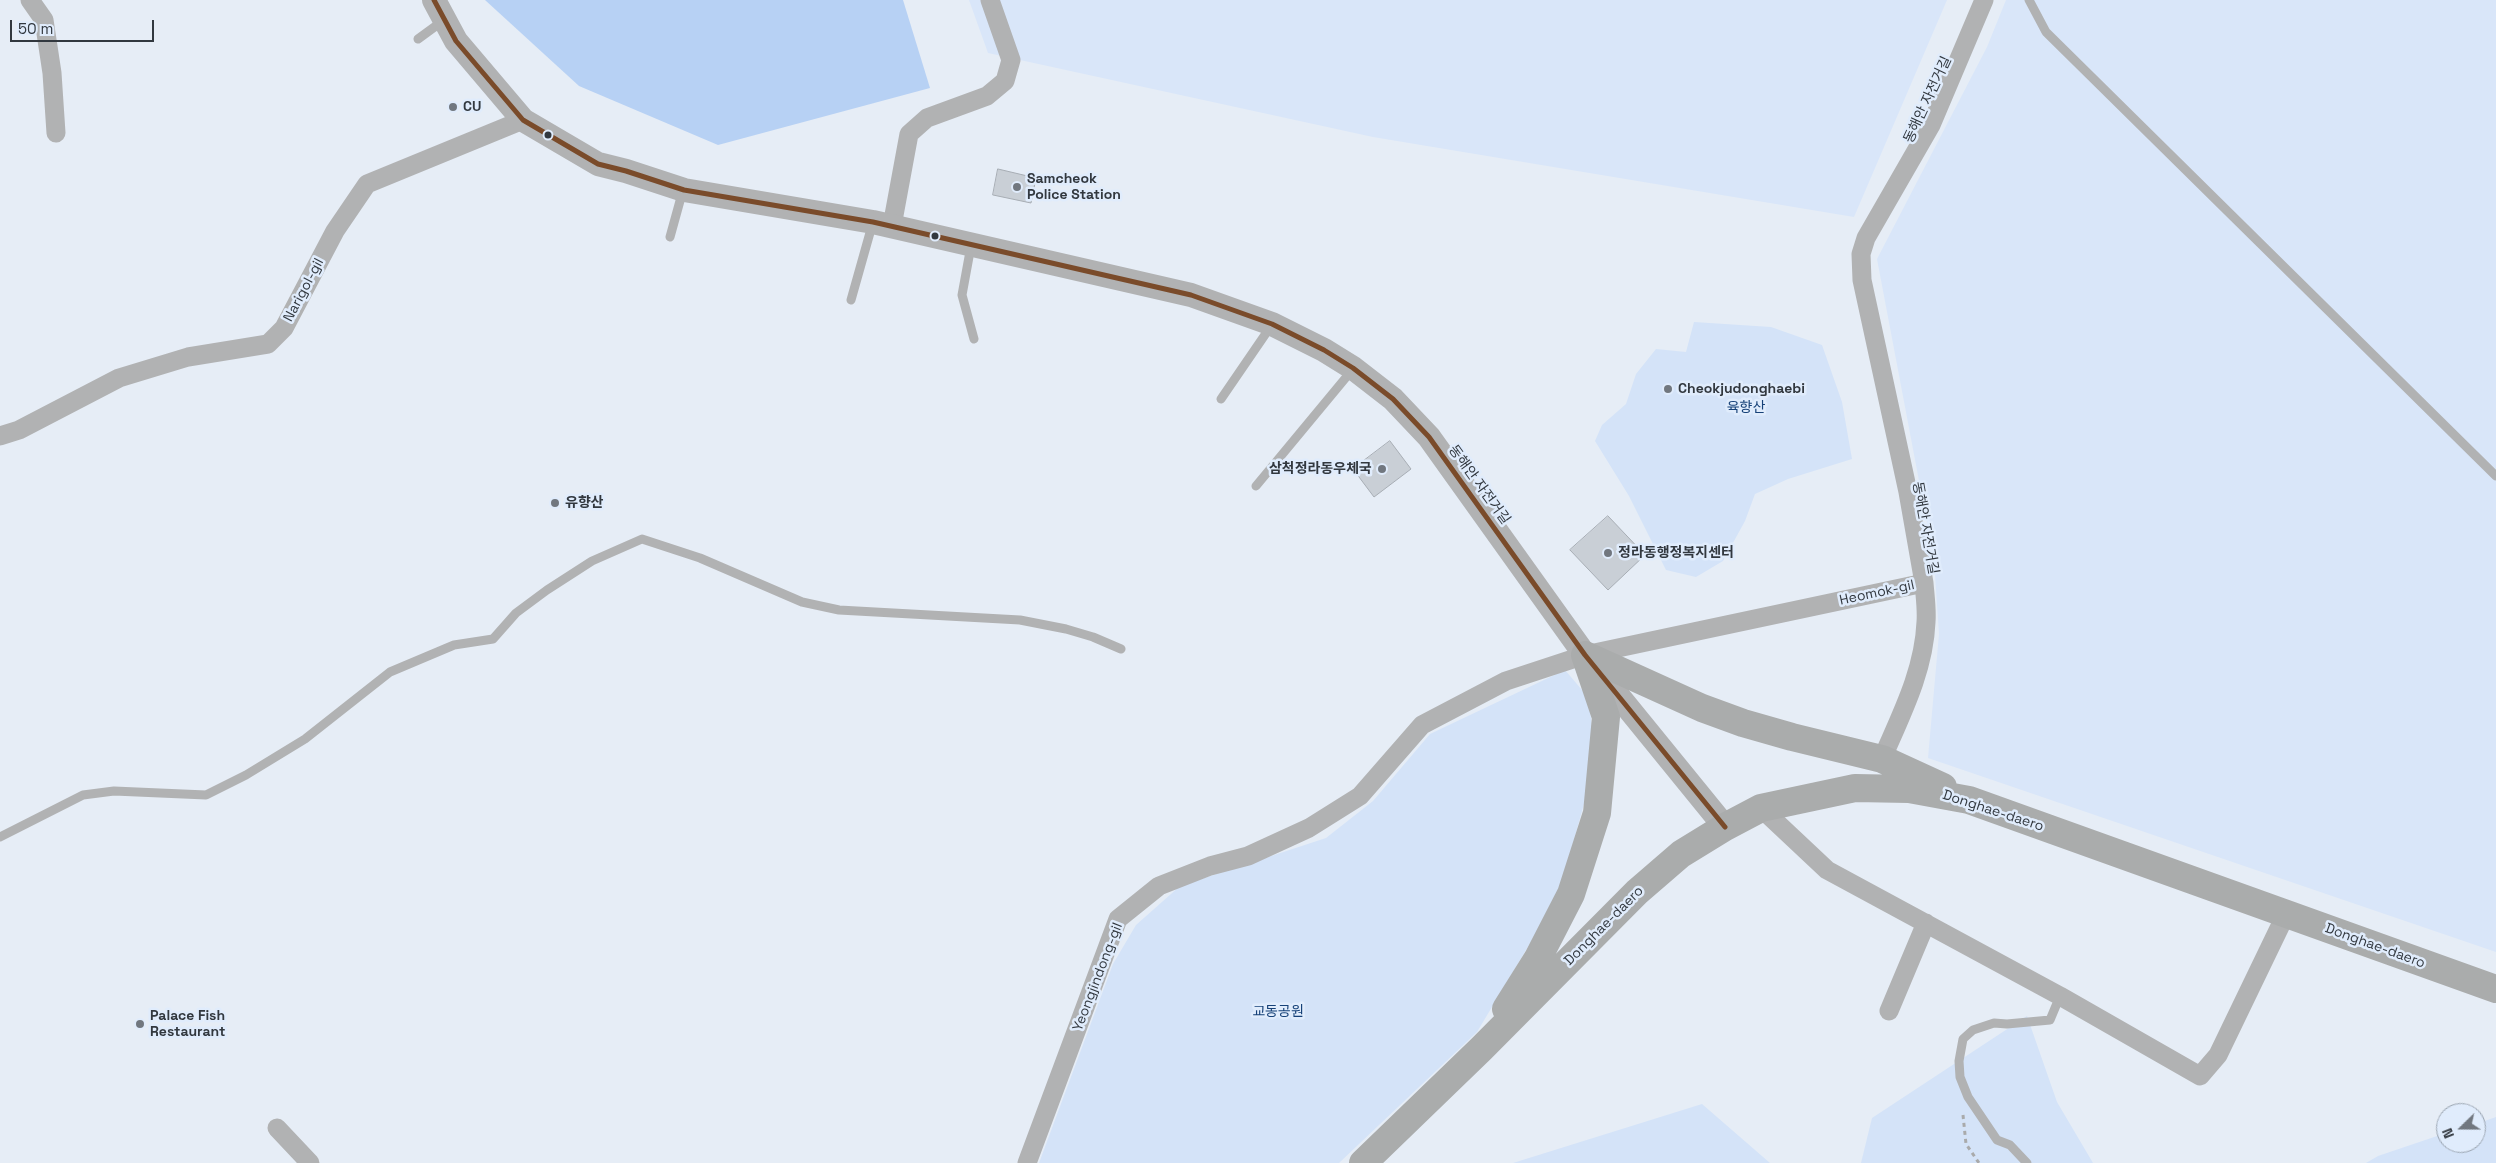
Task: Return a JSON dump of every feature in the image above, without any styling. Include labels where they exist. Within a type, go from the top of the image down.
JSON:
[{"type":"main road","points":[[1585,655],[1671,695],[1743,723],[1882,758],[1969,800]]},
{"type":"main road","points":[[1481,1049],[1538,958],[1571,894],[1598,813],[1606,717],[1585,655]]},
{"type":"main road","name":"Donghae-daero","points":[[1363,1163],[1481,1049],[1636,892],[1681,854],[1761,808],[1854,788],[1910,789],[1969,800],[2496,989]]},
{"type":"street","points":[[30,0],[44,20],[52,73],[56,132]]},
{"type":"street","points":[[882,224],[909,134],[927,118],[987,96],[1005,80],[1011,60],[990,0]]},
{"type":"street","name":"Heomok-gil","points":[[1360,796],[1422,725],[1506,681],[1585,655],[1924,583],[1908,492],[1862,280],[1861,254],[1866,238],[1931,126],[1984,0]]},
{"type":"street","points":[[439,10],[456,41],[523,120],[598,164],[684,190],[882,224],[971,246],[1191,295],[1272,324],[1324,350],[1353,368],[1393,399],[1429,436],[1585,655],[1725,827]]},
{"type":"street","name":"Narigol-gil","points":[[0,436],[19,430],[119,378],[188,357],[268,344],[284,328],[335,231],[367,184],[523,120]]},
{"type":"street","points":[[1882,758],[1919,668],[1926,621],[1924,583]]},
{"type":"street","name":"Yeongjindong-gil","points":[[1030,1156],[1118,919],[1159,886],[1210,866],[1248,856],[1309,828],[1360,796]]},
{"type":"street","points":[[1761,808],[1827,870],[2060,996],[2200,1076],[2218,1054],[2286,914]]},
{"type":"street","points":[[1889,1011],[1926,923]]},
{"type":"street","points":[[277,1128],[310,1163]]},
{"type":"lane","points":[[2029,0],[2046,32],[2496,476]]},
{"type":"lane","points":[[418,39],[439,10]]},
{"type":"lane","points":[[670,238],[684,190]]},
{"type":"lane","points":[[851,300],[882,224]]},
{"type":"lane","points":[[971,246],[962,296],[974,339]]},
{"type":"lane","points":[[1221,399],[1272,324]]},
{"type":"lane","points":[[1256,486],[1353,368]]},
{"type":"lane","points":[[0,837],[83,795],[114,791],[206,795],[246,775],[305,739],[390,672],[454,645],[492,639],[516,613],[548,590],[592,561],[642,539],[700,558],[802,602],[839,610],[1020,620],[1066,629],[1093,637],[1121,649]]},
{"type":"lane","points":[[2027,1163],[2010,1146],[1997,1140],[1968,1097],[1960,1077],[1959,1061],[1963,1039],[1973,1030],[1994,1023],[2007,1024],[2050,1020],[2060,996]]},
{"type":"path","points":[[1968,1097],[1963,1113],[1966,1144],[1979,1163]]},
{"type":"shaded area","points":[[969,0],[1947,0],[1854,217],[1373,137],[988,53]]},
{"type":"shaded area","points":[[2006,0],[2496,0],[2496,952],[1928,758],[1939,634],[1934,560],[1877,259],[1987,47]]},
{"type":"green space","name":"육향산","points":[[1694,322],[1771,327],[1822,345],[1842,402],[1852,459],[1788,479],[1755,494],[1745,521],[1723,561],[1696,577],[1666,570],[1629,496],[1595,441],[1602,425],[1626,404],[1636,374],[1656,349],[1686,352]]},
{"type":"green space","name":"교동공원","points":[[1565,670],[1588,697],[1593,733],[1588,789],[1559,895],[1477,1032],[1339,1163],[1039,1163],[1113,964],[1136,925],[1180,886],[1326,838],[1373,801],[1430,734]]},
{"type":"green space","points":[[2027,1016],[2057,1102],[2093,1163],[1861,1163],[1872,1118]]},
{"type":"green space","points":[[1702,1104],[1770,1163],[1513,1163]]},
{"type":"green space","points":[[2496,1117],[2496,1163],[2366,1163],[2378,1156],[2436,1136],[2436,1153],[2486,1153],[2486,1120]]},
{"type":"water","points":[[485,0],[903,0],[930,88],[718,145],[579,86]]},
{"type":"building","points":[[998,169],[1036,178],[1031,203],[993,195]]},
{"type":"building","name":"삼척정라동우체국","points":[[1390,441],[1411,469],[1374,497],[1353,469]]},
{"type":"building","name":"정라동행정복지센터","points":[[1608,516],[1645,555],[1608,590],[1570,550]]},
{"type":"transit line","points":[[434,0],[456,41],[523,120],[598,164],[684,190],[873,222],[1191,295],[1272,324],[1324,350],[1353,368],[1393,399],[1429,437],[1585,655],[1725,827]]},
{"type":"place","name":"CU","points":[[453,107]]},
{"type":"place","name":"Samcheok Police Station","points":[[1017,187]]},
{"type":"place","name":"Cheokjudonghaebi","points":[[1668,389]]},
{"type":"place","name":"삼척정라동우체국","points":[[1382,469]]},
{"type":"place","name":"유향산","points":[[555,503]]},
{"type":"place","name":"정라동행정복지센터","points":[[1608,553]]},
{"type":"place","name":"Palace Fish Restaurant","points":[[140,1024]]}]
